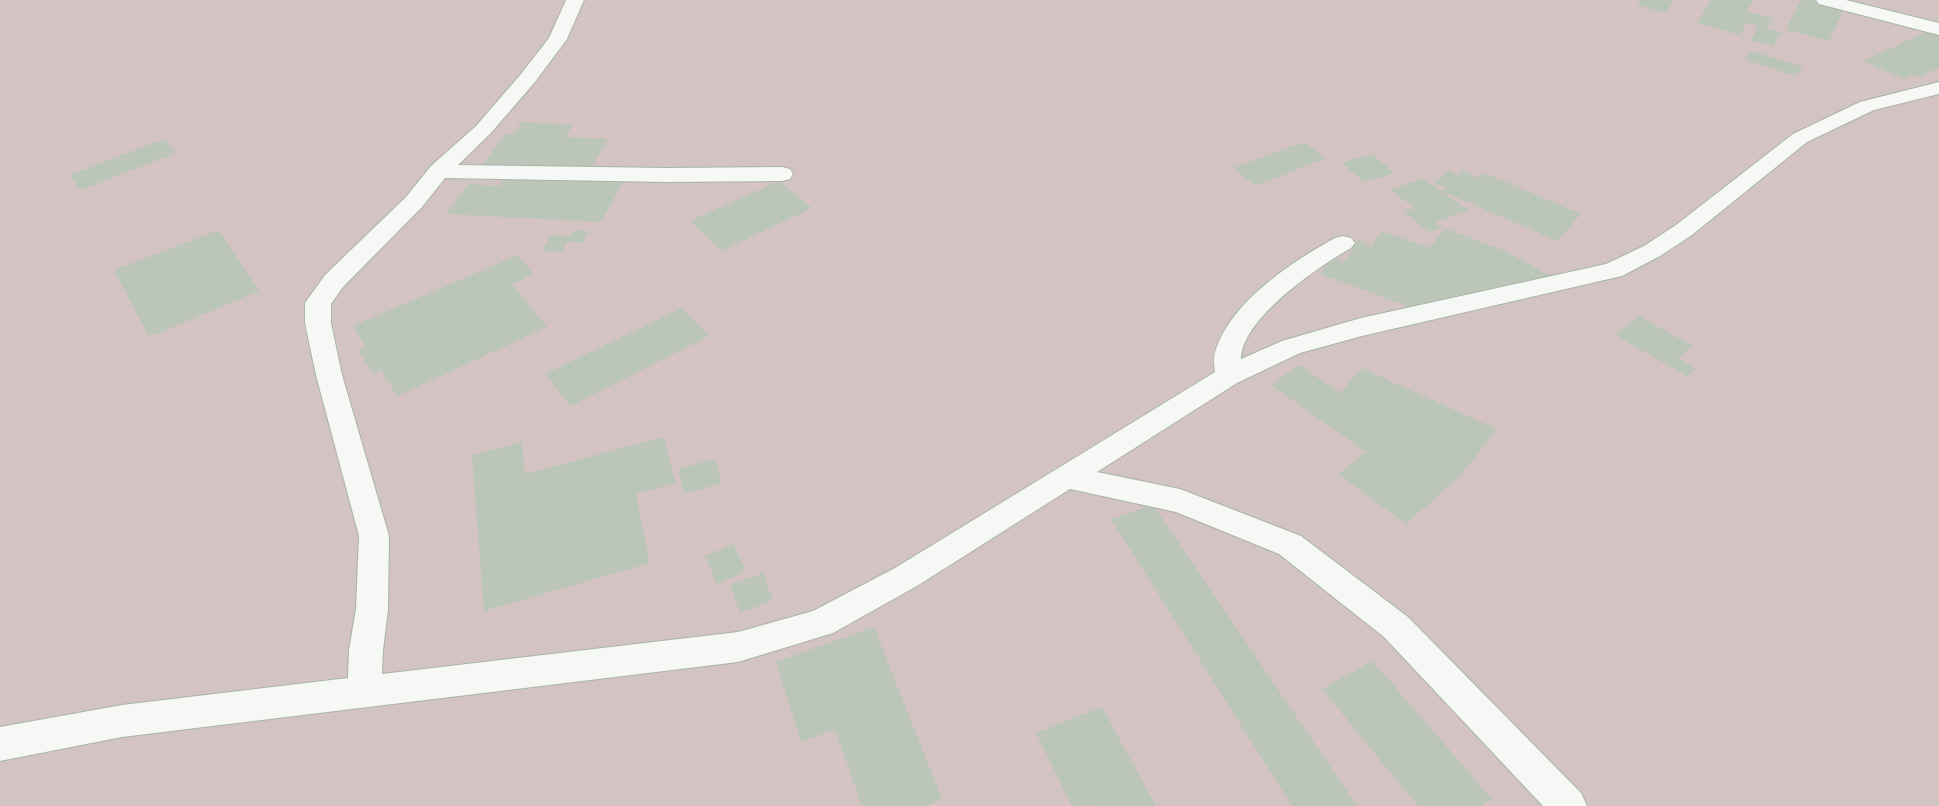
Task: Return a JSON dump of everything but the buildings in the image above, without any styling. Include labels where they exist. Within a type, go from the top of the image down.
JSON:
[{"type":"street","points":[[365,693],[366,650],[372,609],[374,536],[330,375],[318,324],[318,303],[334,281],[389,228],[439,171],[483,130],[528,78],[558,39],[575,0]]},
{"type":"street","points":[[1825,0],[1939,29]]},
{"type":"street","points":[[0,744],[122,720],[365,693],[738,647],[821,623],[906,577],[1228,376],[1291,347],[1361,327],[1613,270],[1652,252],[1684,230],[1800,138],[1867,106],[1939,88]]},
{"type":"street","points":[[439,171],[666,175],[782,174]]},
{"type":"street","points":[[1228,376],[1229,347],[1260,303],[1317,257],[1344,243]]},
{"type":"street","points":[[1067,477],[1180,501],[1290,545],[1396,627],[1568,806]]},
{"type":"shaded area","points":[[0,0],[1939,0],[1939,806],[0,806]]}]
